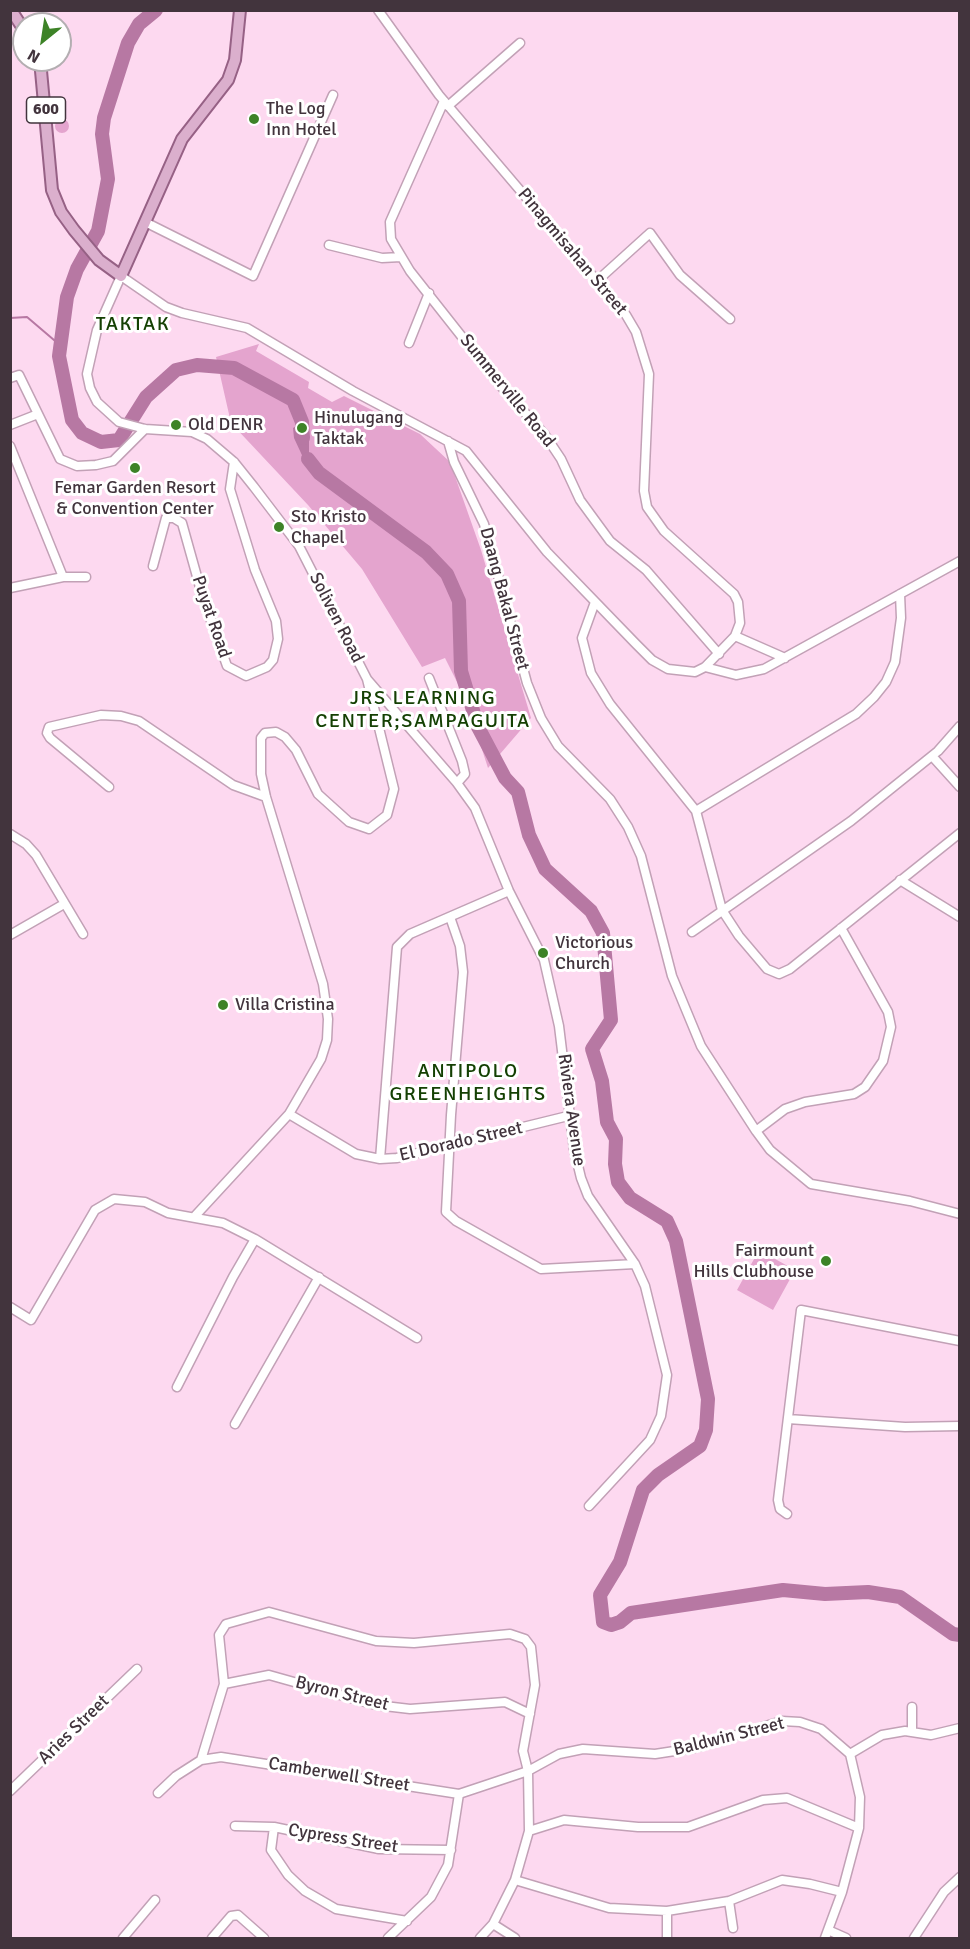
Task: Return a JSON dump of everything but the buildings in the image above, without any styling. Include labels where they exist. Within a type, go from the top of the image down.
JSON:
[{"type":"main road","points":[[121,276],[182,140],[228,80],[235,60],[240,10]]},
{"type":"main road","name":"600","points":[[41,72],[49,173],[61,212],[99,260],[121,276]]},
{"type":"street","name":"Pinagmisahan Street","points":[[378,10],[446,104],[627,315],[636,332],[649,374],[650,399],[645,464],[647,507],[664,531],[734,594],[738,602],[740,623],[735,636]]},
{"type":"street","points":[[446,104],[520,44]]},
{"type":"street","points":[[145,222],[253,276],[333,95]]},
{"type":"street","name":"Summerville Road","points":[[446,104],[390,222],[391,239],[400,257],[500,385],[545,435],[561,459],[580,500],[610,541],[646,570],[719,654]]},
{"type":"street","points":[[598,280],[650,233],[680,275],[730,319]]},
{"type":"street","points":[[329,245],[382,258],[400,257]]},
{"type":"street","name":"Soliven Road","points":[[121,276],[98,330],[87,374],[97,402],[119,422],[143,428],[192,432],[207,440],[234,462],[299,546],[367,679],[476,808],[509,891]]},
{"type":"street","name":"600","points":[[121,276],[174,310],[247,328],[353,391],[466,451],[547,552],[652,660],[668,669],[685,673],[705,667]]},
{"type":"street","points":[[409,343],[429,293]]},
{"type":"street","points":[[15,376],[38,414],[60,459],[77,466],[113,461],[143,428]]},
{"type":"street","points":[[10,425],[38,414]]},
{"type":"street","name":"Daang Bakal Street","points":[[448,441],[454,462],[484,524],[527,683],[542,718],[558,746],[610,799],[628,827],[641,856],[672,976],[701,1046],[756,1131],[770,1150],[811,1184],[910,1201],[960,1214]]},
{"type":"street","points":[[10,446],[63,577]]},
{"type":"street","name":"Puyat Road","points":[[153,566],[166,518],[174,518],[182,523],[203,598],[227,666],[246,676],[267,667],[273,660],[278,639],[276,621],[253,562],[230,489],[234,462]]},
{"type":"street","points":[[785,658],[735,636],[705,667],[727,674],[746,674],[785,658],[960,561]]},
{"type":"street","points":[[10,588],[63,577],[86,576]]},
{"type":"street","points":[[696,811],[856,714],[874,698],[886,682],[895,662],[901,618],[900,594]]},
{"type":"street","points":[[595,602],[582,638],[591,673],[610,704],[696,811],[722,910],[762,965],[779,974],[790,969],[960,833]]},
{"type":"street","points":[[429,678],[462,761],[465,774],[457,783]]},
{"type":"street","points":[[195,1216],[289,1114],[321,1059],[328,1019],[323,984],[266,797],[259,745],[265,733],[276,732],[285,737],[296,750],[318,794],[349,822],[369,829],[387,814],[394,789],[367,679]]},
{"type":"street","points":[[109,787],[50,738],[47,733],[49,727],[101,715],[121,716],[139,721],[233,785],[266,797]]},
{"type":"street","points":[[692,932],[851,821],[932,756],[960,726]]},
{"type":"street","points":[[932,756],[960,787]]},
{"type":"street","points":[[10,834],[26,844],[36,855],[83,934]]},
{"type":"street","points":[[900,880],[960,917]]},
{"type":"street","points":[[380,1159],[398,947],[410,934],[509,891]]},
{"type":"street","name":"Riviera Avenue","points":[[509,891],[544,960],[559,1026],[572,1115],[574,1149],[588,1196],[635,1264],[645,1286],[667,1375],[661,1416],[650,1440],[589,1506]]},
{"type":"street","points":[[10,935],[64,904]]},
{"type":"street","points":[[450,917],[460,946],[463,972],[445,1207],[450,1217],[541,1269],[635,1264]]},
{"type":"street","points":[[756,1131],[785,1109],[805,1102],[854,1094],[865,1087],[883,1061],[891,1027],[888,1012],[841,928]]},
{"type":"street","name":"El Dorado Street","points":[[289,1114],[356,1155],[380,1159],[397,1158],[572,1115]]},
{"type":"street","points":[[10,1307],[31,1320],[95,1210],[114,1199],[145,1202],[168,1213],[223,1222],[319,1277],[417,1338]]},
{"type":"street","points":[[177,1387],[255,1239]]},
{"type":"street","points":[[235,1424],[319,1277]]},
{"type":"street","points":[[787,1514],[780,1509],[778,1500],[801,1310],[960,1341]]},
{"type":"street","points":[[788,1419],[905,1427],[960,1426]]},
{"type":"street","points":[[201,1760],[224,1684],[219,1635],[221,1628],[226,1624],[269,1612],[376,1641],[414,1643],[510,1634],[525,1639],[531,1647],[535,1685],[523,1751],[528,1771],[529,1831],[515,1880],[493,1924],[480,1938]]},
{"type":"street","name":"Aries Street","points":[[10,1791],[137,1670]]},
{"type":"street","name":"Byron Street","points":[[224,1684],[269,1675],[376,1705],[410,1709],[505,1702],[530,1714]]},
{"type":"street","points":[[912,1707],[912,1732]]},
{"type":"street","name":"Baldwin Street","points":[[528,1771],[559,1754],[583,1749],[655,1754],[694,1748],[783,1721],[800,1722],[821,1729],[850,1754]]},
{"type":"street","points":[[846,1938],[827,1934],[842,1892],[859,1828],[860,1797],[850,1754],[882,1735],[912,1732],[931,1735],[960,1728]]},
{"type":"street","name":"Camberwell Street","points":[[158,1793],[176,1776],[201,1760],[222,1757],[459,1794],[528,1771]]},
{"type":"street","points":[[388,1938],[432,1897],[448,1865],[459,1794]]},
{"type":"street","points":[[529,1831],[564,1820],[638,1827],[688,1827],[763,1800],[787,1798],[859,1828]]},
{"type":"street","name":"Cypress Street","points":[[235,1826],[274,1827],[380,1849],[451,1850]]},
{"type":"street","points":[[274,1827],[271,1850],[288,1875],[305,1891],[336,1909],[407,1921]]},
{"type":"street","points":[[914,1938],[944,1892],[960,1877]]},
{"type":"street","points":[[515,1880],[609,1908],[667,1911],[729,1901],[782,1880],[842,1892]]},
{"type":"street","points":[[123,1938],[155,1900]]},
{"type":"street","points":[[729,1901],[733,1928]]},
{"type":"street","points":[[667,1911],[667,1938]]},
{"type":"street","points":[[212,1938],[231,1916],[238,1915],[264,1938]]},
{"type":"street","points":[[493,1924],[515,1938]]},
{"type":"shaded area","points":[[59,119],[65,119],[69,126],[65,133],[59,133],[55,129],[55,123]]},
{"type":"shaded area","points":[[259,344],[256,351],[309,382],[308,388],[332,402],[344,396],[420,434],[450,462],[481,550],[531,718],[488,768],[466,700],[445,658],[422,667],[362,569],[308,505],[231,423],[216,357]]},
{"type":"shaded area","points":[[302,422],[309,422],[309,453],[319,473],[307,466],[294,438],[293,428]]},
{"type":"shaded area","points":[[759,1250],[795,1270],[773,1310],[737,1290]]},
{"type":"waterway","points":[[156,10],[139,24],[128,43],[104,118],[102,134],[108,179],[98,231],[77,269],[67,297],[59,356],[72,420],[82,433],[101,442],[119,440],[146,397],[176,370],[197,365],[234,368],[293,400],[302,422],[303,438]]},
{"type":"waterway","points":[[10,318],[27,317],[61,346]]},
{"type":"waterway","points":[[308,459],[319,473],[426,552],[447,574],[459,601],[461,671],[478,727],[505,778],[518,792],[529,835],[545,869],[591,911],[603,933],[611,1020],[592,1049],[602,1081],[607,1122],[616,1139],[615,1164],[618,1182],[630,1198],[667,1221],[676,1241],[708,1399],[706,1430],[700,1446],[658,1475],[643,1490],[620,1562],[600,1595],[603,1622],[611,1625],[620,1622],[631,1613],[783,1590],[825,1594],[868,1592],[900,1597],[953,1634],[960,1635]]},
{"type":"place","name":"The Log Inn Hotel","points":[[254,119]]},
{"type":"place","name":"Old DENR","points":[[176,425]]},
{"type":"place","name":"Hinulugang Taktak","points":[[302,428]]},
{"type":"place","name":"Femar Garden Resort & Convention Center","points":[[135,468]]},
{"type":"place","name":"Sto Kristo Chapel","points":[[279,527]]},
{"type":"place","name":"Victorious Church","points":[[543,953]]},
{"type":"place","name":"Villa Cristina","points":[[223,1005]]},
{"type":"place","name":"Fairmount Hills Clubhouse","points":[[826,1261]]},
{"type":"district","name":"TAKTAK","points":[[133,325]]},
{"type":"district","name":"JRS LEARNING CENTER;SAMPAGUITA","points":[[423,710]]},
{"type":"district","name":"ANTIPOLO GREENHEIGHTS","points":[[468,1084]]}]
